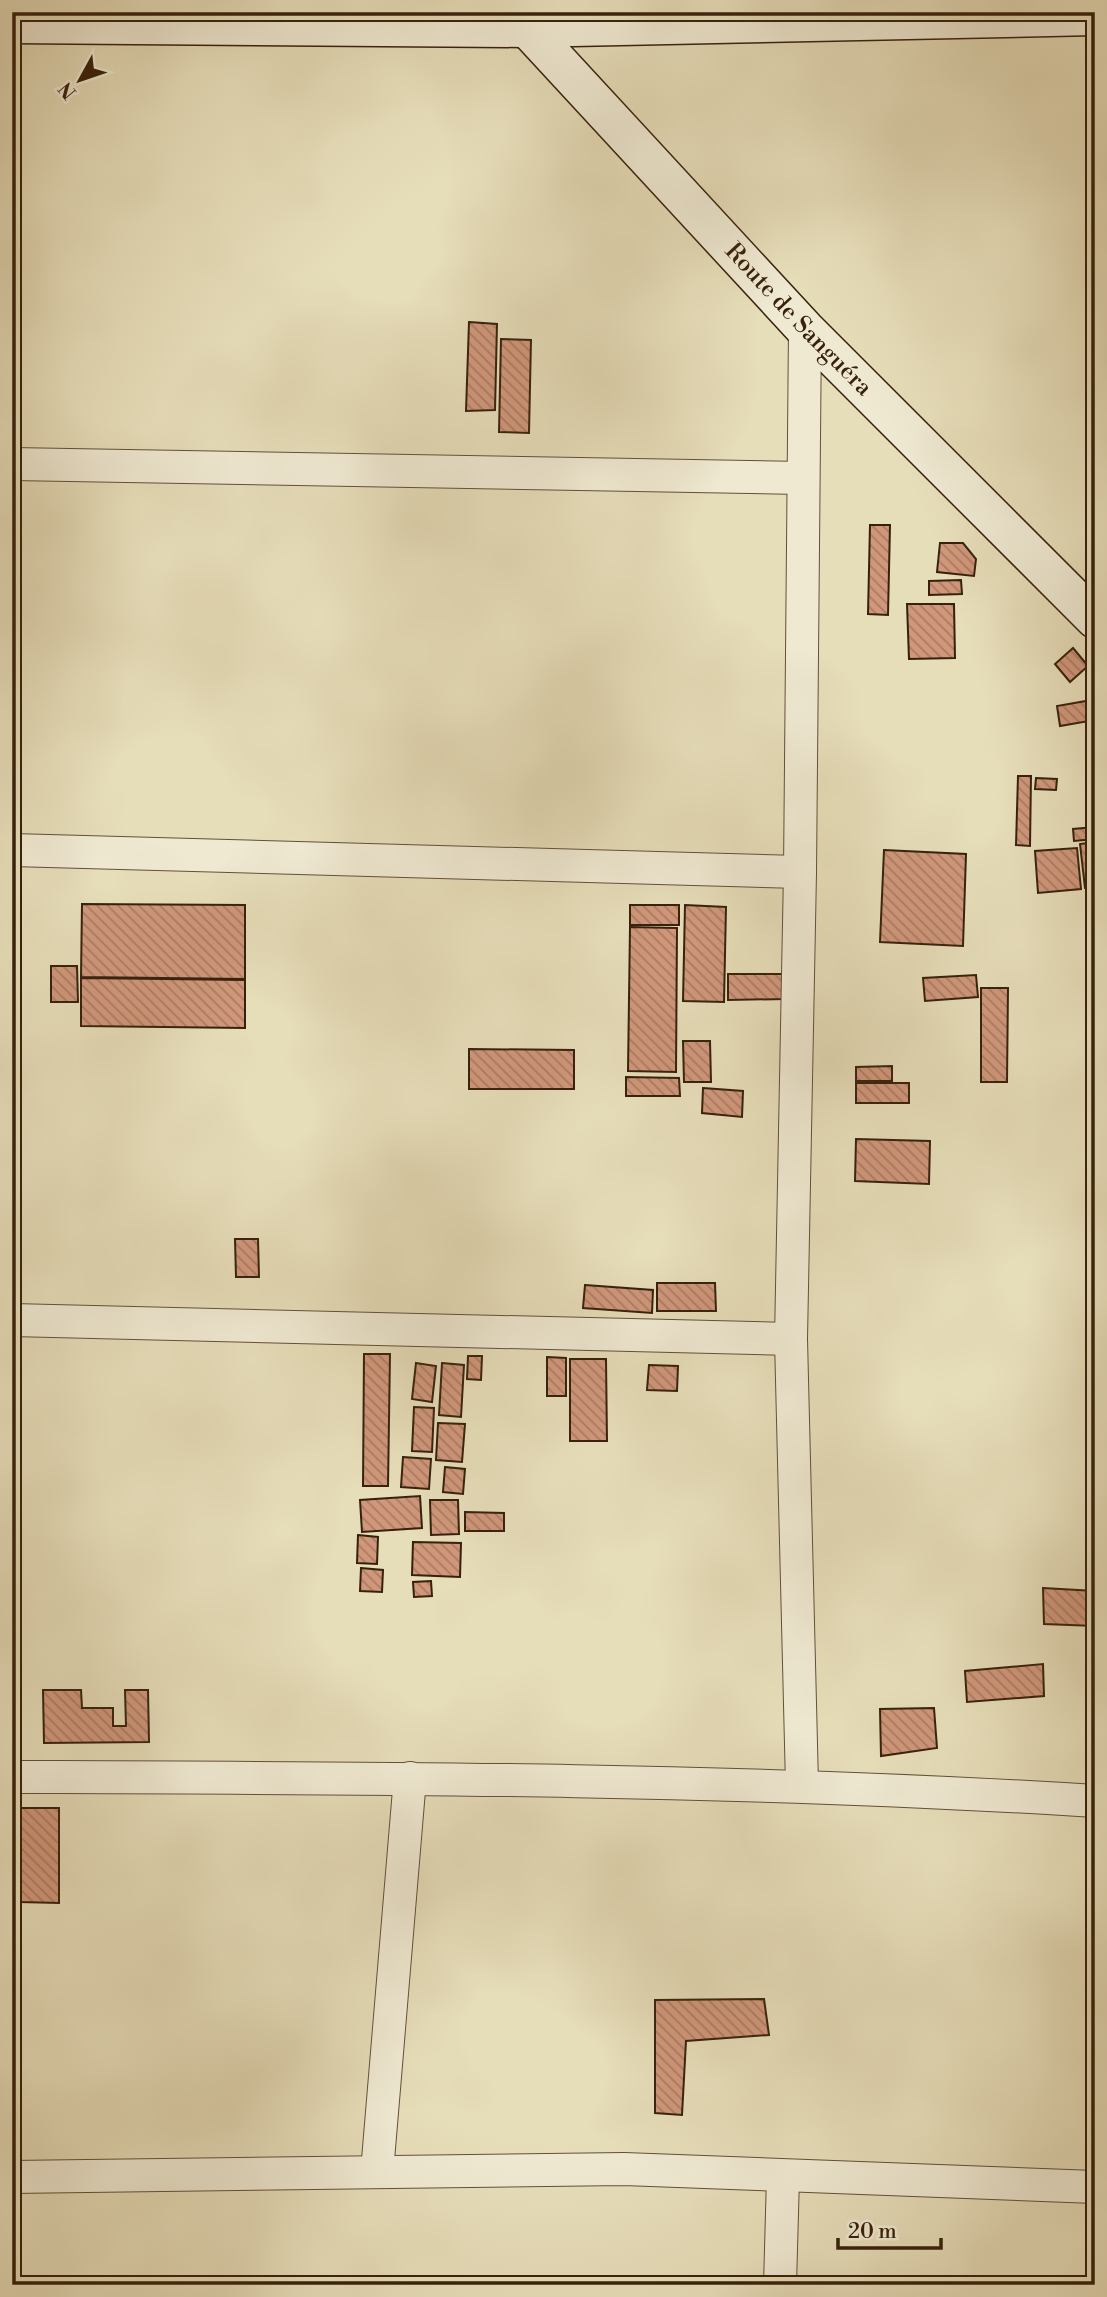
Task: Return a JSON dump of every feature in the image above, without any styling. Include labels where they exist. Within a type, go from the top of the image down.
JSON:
[{"type":"street","points":[[12,24],[1095,16]]},
{"type":"street","name":"Route de Sanguéra","points":[[519,20],[805,329],[1095,619]]},
{"type":"street","points":[[803,1785],[791,1339],[800,872],[805,329]]},
{"type":"street","points":[[12,464],[802,478]]},
{"type":"street","points":[[12,850],[800,872]]},
{"type":"street","points":[[12,1320],[791,1339]]},
{"type":"street","points":[[12,1777],[410,1778],[803,1785],[1095,1801]]},
{"type":"street","points":[[377,2172],[410,1778]]},
{"type":"street","points":[[12,2177],[624,2169],[1095,2187]]},
{"type":"street","points":[[780,2285],[783,2177]]},
{"type":"building","points":[[469,322],[497,324],[495,410],[466,411]]},
{"type":"building","points":[[501,339],[531,340],[529,433],[499,432]]},
{"type":"building","points":[[870,525],[890,525],[888,615],[868,614]]},
{"type":"building","points":[[940,543],[963,543],[976,559],[974,576],[937,572]]},
{"type":"building","points":[[961,580],[962,594],[929,595],[929,581]]},
{"type":"building","points":[[907,604],[954,604],[955,658],[909,659]]},
{"type":"building","points":[[1073,648],[1088,666],[1070,682],[1055,664]]},
{"type":"building","points":[[1086,701],[1089,721],[1060,726],[1057,706]]},
{"type":"building","points":[[1018,776],[1031,776],[1030,846],[1016,845]]},
{"type":"building","points":[[1036,778],[1057,779],[1056,790],[1035,789]]},
{"type":"building","points":[[1095,827],[1095,839],[1074,841],[1073,829]]},
{"type":"building","points":[[1095,842],[1095,887],[1085,888],[1080,844]]},
{"type":"building","points":[[1077,848],[1081,889],[1038,893],[1035,851]]},
{"type":"building","points":[[884,850],[966,854],[963,946],[880,942]]},
{"type":"building","points":[[82,904],[245,905],[245,979],[81,977]]},
{"type":"building","points":[[630,905],[679,905],[679,925],[630,925]]},
{"type":"building","points":[[685,905],[726,907],[724,1002],[683,1001]]},
{"type":"building","points":[[630,927],[677,928],[676,1072],[628,1071]]},
{"type":"building","points":[[51,966],[77,966],[78,1002],[51,1002]]},
{"type":"building","points":[[728,974],[785,974],[785,999],[728,1000]]},
{"type":"building","points":[[976,975],[978,997],[925,1001],[923,978]]},
{"type":"building","points":[[81,978],[245,980],[245,1028],[81,1026]]},
{"type":"building","points":[[981,988],[1008,988],[1007,1082],[981,1082]]},
{"type":"building","points":[[683,1041],[710,1041],[711,1082],[684,1082]]},
{"type":"building","points":[[469,1049],[574,1050],[574,1089],[469,1089]]},
{"type":"building","points":[[892,1066],[892,1081],[856,1081],[856,1067]]},
{"type":"building","points":[[626,1077],[679,1078],[680,1096],[626,1096]]},
{"type":"building","points":[[856,1083],[909,1083],[909,1103],[856,1103]]},
{"type":"building","points":[[703,1088],[743,1091],[742,1117],[702,1113]]},
{"type":"building","points":[[856,1139],[930,1141],[929,1184],[855,1181]]},
{"type":"building","points":[[235,1239],[258,1239],[259,1277],[236,1277]]},
{"type":"building","points":[[657,1283],[715,1283],[716,1311],[657,1311]]},
{"type":"building","points":[[585,1285],[653,1290],[652,1313],[583,1308]]},
{"type":"building","points":[[364,1354],[390,1354],[388,1486],[363,1486]]},
{"type":"building","points":[[468,1356],[482,1356],[481,1380],[467,1379]]},
{"type":"building","points":[[547,1357],[566,1358],[566,1396],[547,1396]]},
{"type":"building","points":[[570,1359],[606,1359],[607,1441],[570,1441]]},
{"type":"building","points":[[416,1363],[436,1366],[432,1402],[412,1399]]},
{"type":"building","points":[[442,1363],[464,1365],[461,1417],[439,1415]]},
{"type":"building","points":[[649,1365],[678,1366],[677,1391],[647,1390]]},
{"type":"building","points":[[414,1407],[434,1408],[432,1452],[412,1451]]},
{"type":"building","points":[[438,1423],[465,1424],[462,1462],[436,1460]]},
{"type":"building","points":[[403,1457],[431,1459],[429,1489],[401,1487]]},
{"type":"building","points":[[445,1467],[465,1469],[463,1494],[443,1492]]},
{"type":"building","points":[[420,1496],[422,1528],[362,1532],[360,1500]]},
{"type":"building","points":[[430,1500],[458,1500],[459,1534],[431,1535]]},
{"type":"building","points":[[465,1512],[504,1513],[504,1531],[465,1531]]},
{"type":"building","points":[[358,1535],[378,1537],[377,1564],[357,1563]]},
{"type":"building","points":[[413,1542],[461,1543],[460,1577],[412,1575]]},
{"type":"building","points":[[361,1568],[383,1570],[382,1592],[360,1591]]},
{"type":"building","points":[[431,1581],[432,1596],[414,1597],[413,1582]]},
{"type":"building","points":[[1043,1588],[1095,1591],[1095,1626],[1044,1624]]},
{"type":"building","points":[[1043,1664],[1044,1696],[967,1702],[965,1671]]},
{"type":"building","points":[[43,1690],[81,1690],[82,1708],[113,1708],[113,1726],[126,1726],[125,1690],[148,1690],[149,1742],[44,1743]]},
{"type":"building","points":[[934,1708],[937,1748],[881,1756],[880,1709]]},
{"type":"building","points":[[20,1808],[59,1808],[59,1903],[20,1902]]},
{"type":"building","points":[[764,1999],[769,2035],[686,2041],[682,2115],[655,2113],[655,2000]]}]
